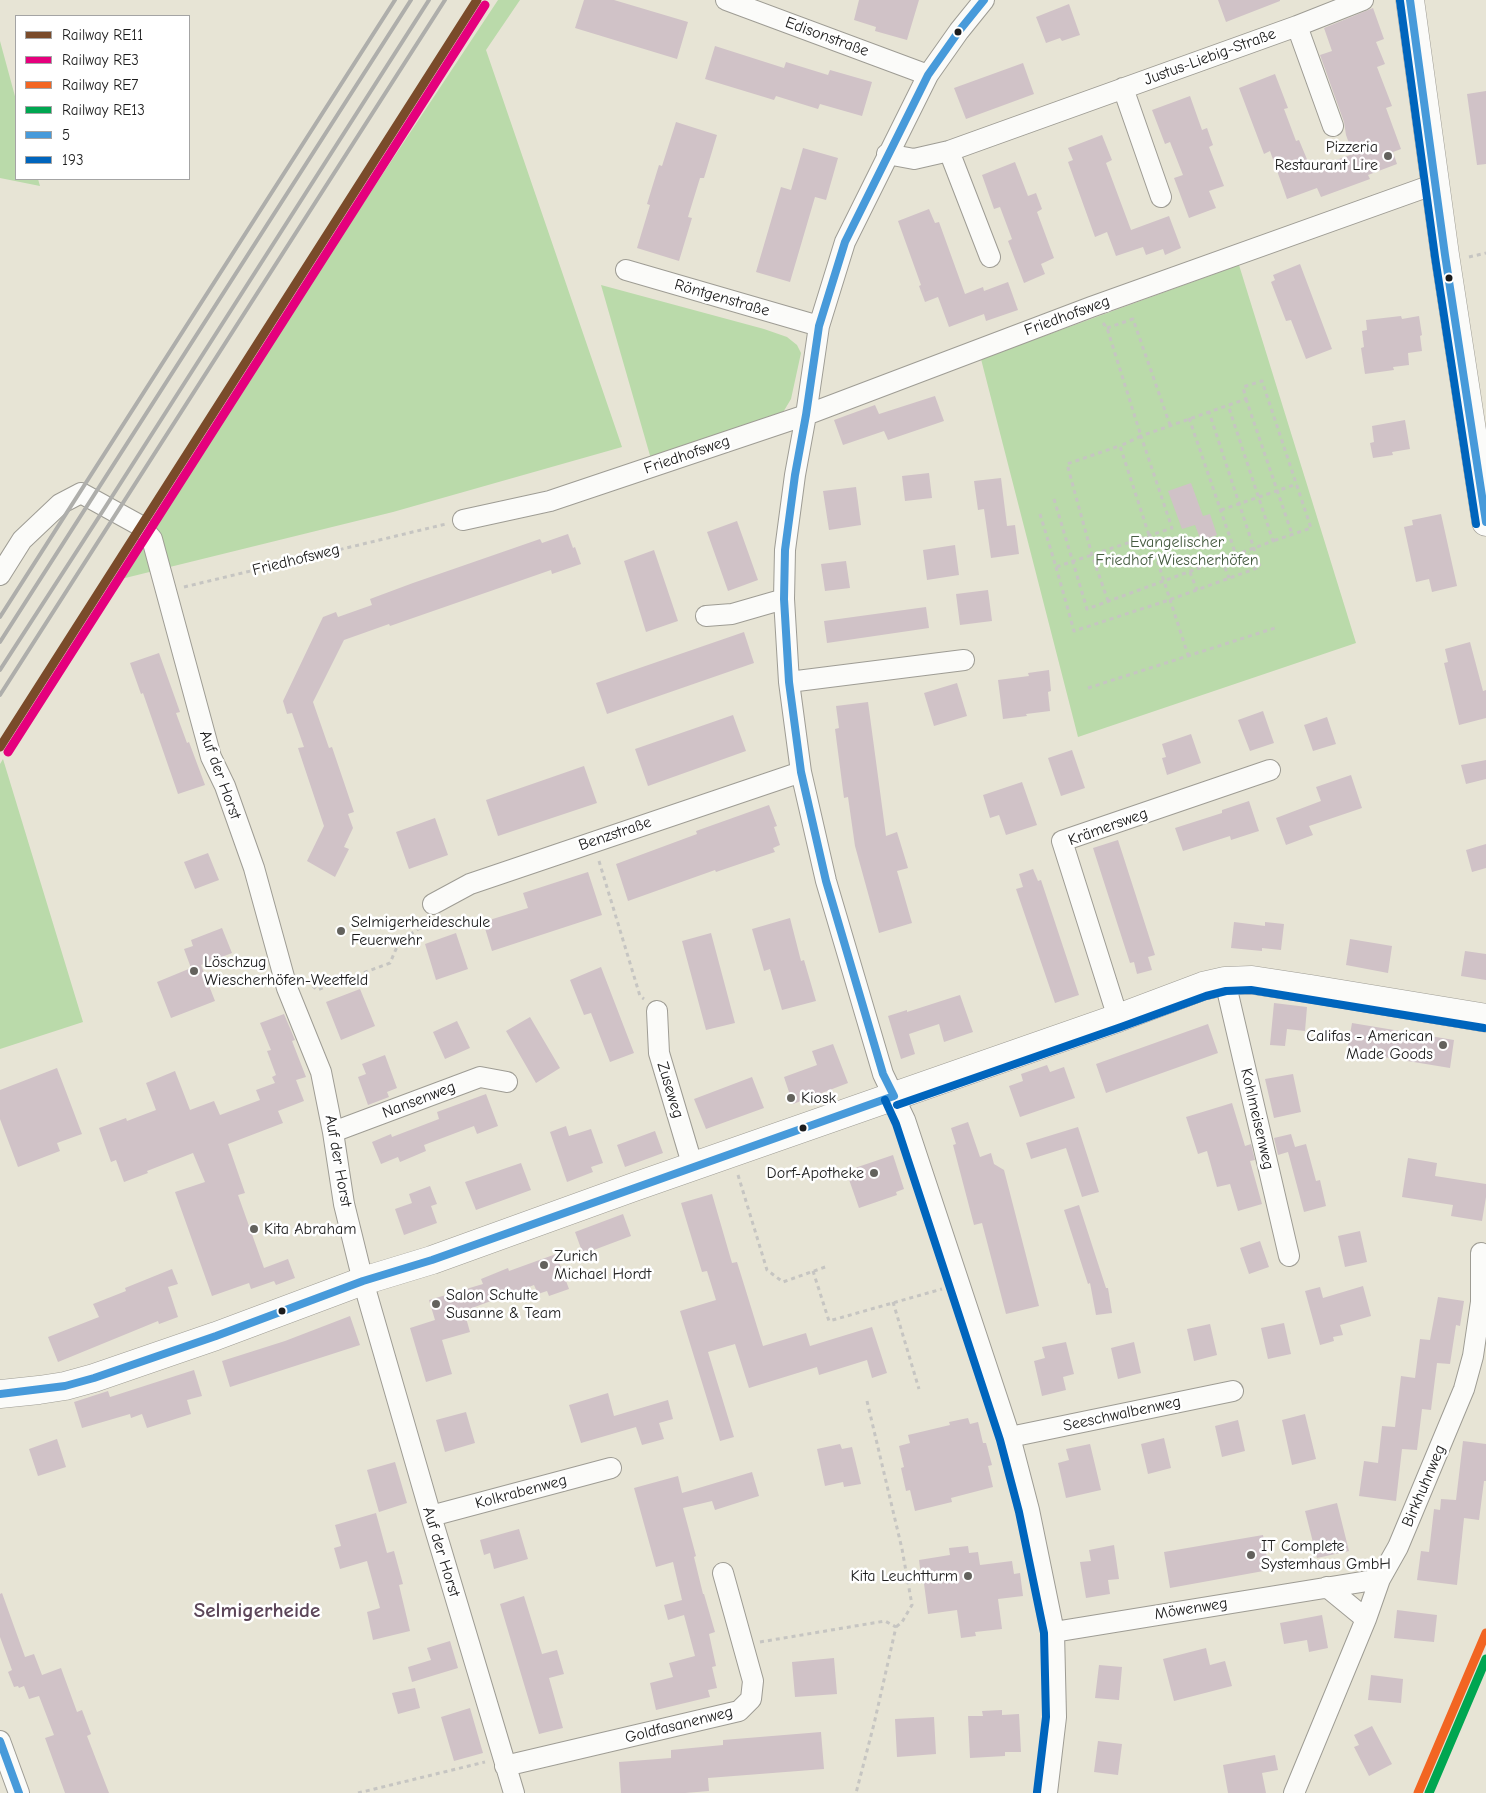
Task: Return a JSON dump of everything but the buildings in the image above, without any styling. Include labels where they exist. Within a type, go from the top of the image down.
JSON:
[{"type":"street","name":"Edisonstraße","points":[[726,0],[928,75]]},
{"type":"street","points":[[984,0],[959,30],[928,75],[887,154],[845,242],[819,326],[785,550],[784,599],[789,682],[801,772],[826,881],[883,1074],[905,1120],[1010,1437],[1029,1510],[1054,1632],[1056,1717],[1047,1793]]},
{"type":"street","name":"Justus-Liebig-Straße","points":[[887,154],[914,159],[949,151],[1297,26],[1363,0]]},
{"type":"street","points":[[1410,0],[1435,184],[1486,522]]},
{"type":"street","name":"Justus-Liebig-Straße","points":[[1297,26],[1333,126]]},
{"type":"street","name":"Justus-Liebig-Straße","points":[[1123,88],[1161,197]]},
{"type":"street","points":[[949,151],[990,257]]},
{"type":"street","name":"Friedhofsweg","points":[[463,520],[550,501],[806,415],[1091,306],[1435,184]]},
{"type":"street","name":"Röntgenstraße","points":[[626,270],[819,326]]},
{"type":"street","points":[[0,575],[22,540],[60,504],[81,493],[141,526],[152,539],[167,591]]},
{"type":"street","name":"Auf der Horst","points":[[167,591],[211,757],[225,786],[254,868],[287,988],[322,1072],[344,1204],[363,1281],[430,1516],[514,1793]]},
{"type":"street","points":[[706,616],[732,614],[784,599]]},
{"type":"street","points":[[789,682],[964,660]]},
{"type":"street","name":"Krämersweg","points":[[1118,1018],[1062,841],[1270,770]]},
{"type":"street","name":"Benzstraße","points":[[433,904],[470,884],[801,772]]},
{"type":"street","points":[[0,1394],[65,1386],[94,1378],[216,1336],[363,1281],[432,1260],[1118,1018],[1203,986],[1225,981],[1252,980],[1486,1018]]},
{"type":"street","name":"Kohlmeisenweg","points":[[1225,981],[1290,1256]]},
{"type":"street","name":"Zuseweg","points":[[657,1011],[659,1053],[693,1167]]},
{"type":"street","name":"Nansenweg","points":[[333,1132],[480,1076],[507,1082]]},
{"type":"street","name":"Birkhuhnweg","points":[[1294,1793],[1366,1619],[1380,1579],[1398,1547],[1464,1389],[1473,1356],[1481,1302],[1481,1253]]},
{"type":"street","name":"Seeschwalbenweg","points":[[1010,1437],[1233,1391]]},
{"type":"street","name":"Kolkrabenweg","points":[[430,1516],[612,1468]]},
{"type":"street","name":"Goldfasanenweg","points":[[504,1762],[739,1711],[751,1699],[753,1681],[723,1573]]},
{"type":"street","name":"Möwenweg","points":[[1054,1632],[1380,1579]]},
{"type":"street","points":[[1327,1587],[1366,1619]]},
{"type":"street","points":[[0,1741],[19,1793]]},
{"type":"path","points":[[1056,567],[1150,537],[1172,528],[1106,328],[1091,306]]},
{"type":"path","points":[[1106,328],[1133,319],[1170,425]]},
{"type":"path","points":[[1054,499],[1087,609],[1312,528],[1262,381],[1243,387],[1292,534]]},
{"type":"path","points":[[1108,602],[1092,555],[1067,464],[1120,446],[1189,418],[1246,399]]},
{"type":"path","points":[[1228,405],[1273,541]]},
{"type":"path","points":[[1040,514],[1074,631],[1169,600],[1260,566],[1209,412]]},
{"type":"path","points":[[1189,418],[1236,555]]},
{"type":"path","points":[[1120,446],[1188,655]]},
{"type":"path","points":[[1221,510],[1297,484]]},
{"type":"path","name":"Friedhofsweg","points":[[167,591],[463,520]]},
{"type":"path","points":[[1222,560],[1229,578]]},
{"type":"path","points":[[1190,572],[1197,590]]},
{"type":"path","points":[[1088,688],[1278,628]]},
{"type":"path","points":[[592,842],[640,996],[657,1011]]},
{"type":"path","points":[[287,988],[298,983],[310,983],[318,990],[390,963],[399,942],[420,927],[433,904]]},
{"type":"path","points":[[731,1153],[767,1270],[783,1282],[828,1266]]},
{"type":"path","points":[[813,1271],[829,1321],[959,1284]]},
{"type":"path","points":[[893,1302],[919,1390]]},
{"type":"path","points":[[856,1793],[896,1627],[902,1622],[912,1605],[902,1549],[868,1401]]},
{"type":"path","points":[[744,1645],[885,1621],[896,1627]]},
{"type":"path","points":[[358,1793],[504,1762]]},
{"type":"green space","points":[[498,0],[520,0],[486,50],[622,447],[393,512],[113,581]]},
{"type":"green space","points":[[0,41],[15,96],[15,180],[38,180],[40,186],[0,178]]},
{"type":"green space","name":"Evangelischer Friedhof Wiescherhöfen","points":[[1239,265],[1356,643],[1078,737],[981,359]]},
{"type":"green space","points":[[601,285],[764,329],[787,337],[797,345],[801,353],[791,399],[782,414],[651,459]]},
{"type":"green space","points":[[3,759],[83,1022],[0,1049],[0,764]]},
{"type":"railway","points":[[0,617],[395,0]]},
{"type":"railway","points":[[0,642],[411,0]]},
{"type":"railway","points":[[0,670],[429,0]]},
{"type":"railway","points":[[0,695],[445,0]]},
{"type":"rail line","name":"RE11","points":[[0,747],[477,0]]},
{"type":"rail line","name":"RE3","points":[[8,752],[485,5]]},
{"type":"rail line","name":"RE7","points":[[1418,1793],[1486,1633]]},
{"type":"rail line","name":"RE13","points":[[1429,1793],[1486,1659]]},
{"type":"transit line","name":"5","points":[[894,1096],[883,1074],[826,881],[801,772],[789,682],[784,599],[785,550],[819,326],[845,242],[928,75],[984,0]]},
{"type":"transit line","name":"5","points":[[1410,0],[1445,255],[1486,522]]},
{"type":"transit line","name":"193","points":[[1400,1],[1435,257],[1476,524]]},
{"type":"transit line","name":"193","points":[[897,1105],[1206,996],[1226,991],[1251,990],[1484,1028]]},
{"type":"transit line","name":"5","points":[[0,1394],[65,1386],[94,1378],[216,1336],[363,1281],[432,1260],[894,1096]]},
{"type":"transit line","name":"193","points":[[885,1100],[896,1124],[1000,1440],[1019,1512],[1044,1633],[1046,1717],[1037,1792]]},
{"type":"transit line","name":"5","points":[[0,1741],[19,1793]]},
{"type":"place","name":"Pizzeria Restaurant Lire","points":[[1388,156]]},
{"type":"place","name":"Selmigerheideschule Feuerwehr","points":[[341,931]]},
{"type":"place","name":"Löschzug Wiescherhöfen-Weetfeld","points":[[194,971]]},
{"type":"place","name":"Califas - American Made Goods","points":[[1443,1045]]},
{"type":"place","name":"Kiosk","points":[[791,1098]]},
{"type":"place","name":"Dorf-Apotheke","points":[[874,1173]]},
{"type":"place","name":"Kita Abraham","points":[[254,1229]]},
{"type":"place","name":"Zurich Michael Hordt","points":[[544,1265]]},
{"type":"place","name":"Salon Schulte Susanne & Team","points":[[436,1304]]},
{"type":"place","name":"IT Complete Systemhaus GmbH","points":[[1251,1555]]},
{"type":"place","name":"Kita Leuchtturm","points":[[968,1576]]},
{"type":"district","name":"Selmigerheide","points":[[257,1611]]}]
